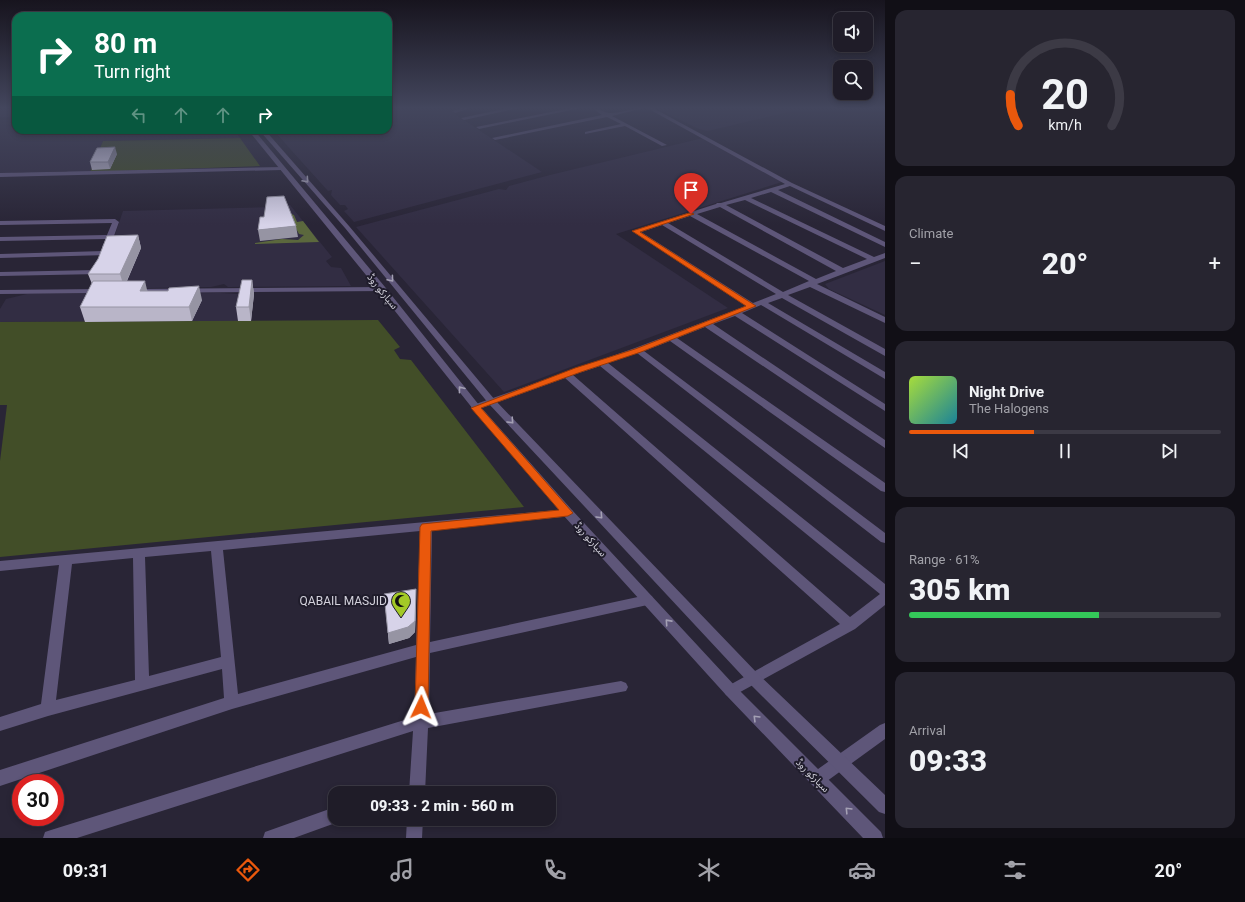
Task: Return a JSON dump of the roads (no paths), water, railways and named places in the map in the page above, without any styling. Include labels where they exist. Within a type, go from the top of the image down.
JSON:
[{"type":"street","name":"سپارکو روڈ","points":[[265,147],[382,289],[476,408],[568,513],[731,691],[875,838]]},
{"type":"street","name":"سپارکو روڈ","points":[[280,147],[492,402],[754,679],[885,806]]},
{"type":"street","points":[[722,147],[790,184],[885,229]]},
{"type":"street","points":[[0,175],[281,168]]},
{"type":"street","points":[[752,306],[635,231],[719,204],[790,184]]},
{"type":"street","points":[[771,189],[885,245]]},
{"type":"street","points":[[744,197],[873,259]]},
{"type":"street","points":[[719,204],[842,271]]},
{"type":"street","points":[[691,214],[813,283],[885,320]]},
{"type":"street","points":[[0,223],[115,221],[116,222],[95,272]]},
{"type":"street","points":[[663,223],[781,294],[885,353]]},
{"type":"street","points":[[0,239],[110,237]]},
{"type":"street","points":[[476,408],[566,374],[638,350],[885,254]]},
{"type":"street","points":[[0,256],[95,272],[109,291]]},
{"type":"street","points":[[0,274],[95,272]]},
{"type":"street","points":[[0,292],[95,272]]},
{"type":"street","points":[[124,291],[382,289]]},
{"type":"street","points":[[761,302],[885,376]]},
{"type":"street","points":[[735,312],[885,408]]},
{"type":"street","points":[[705,323],[885,445]]},
{"type":"street","points":[[670,337],[885,488]]},
{"type":"street","points":[[638,350],[885,539]]},
{"type":"street","points":[[601,362],[884,600],[850,625],[731,691]]},
{"type":"street","points":[[566,374],[850,625]]},
{"type":"street","points":[[0,566],[217,547],[568,513]]},
{"type":"street","points":[[416,786],[421,722],[426,527]]},
{"type":"street","points":[[217,547],[232,702]]},
{"type":"street","points":[[139,554],[142,684]]},
{"type":"street","points":[[48,709],[66,560]]},
{"type":"street","points":[[0,778],[232,702],[423,649],[648,600]]},
{"type":"street","points":[[0,724],[48,709],[228,661]]},
{"type":"street","points":[[51,838],[421,722],[621,687]]},
{"type":"street","points":[[817,779],[885,730]]},
{"type":"street","points":[[271,838],[328,818]]},
{"type":"street","points":[[414,838],[415,826]]},
{"type":"place","name":"QABAIL MASJID","points":[[401,618]]}]
